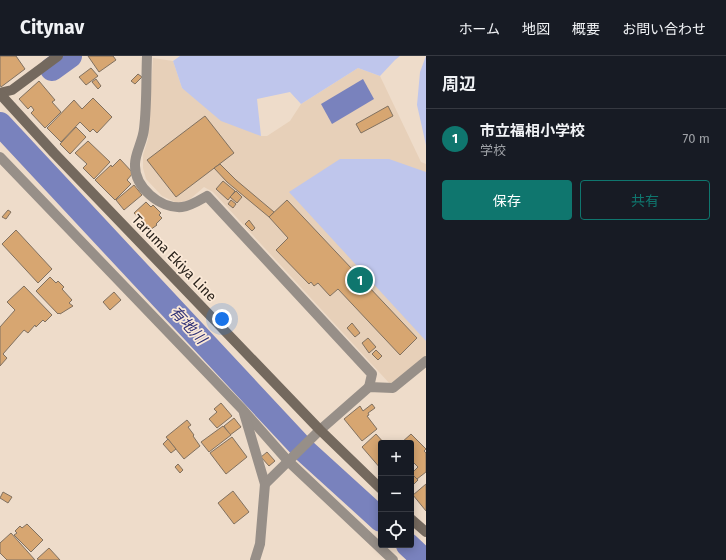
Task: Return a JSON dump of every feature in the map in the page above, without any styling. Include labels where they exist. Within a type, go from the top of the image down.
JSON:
[{"type":"main road","points":[[0,94],[12,90],[58,56]]},
{"type":"main road","name":"Taruma Ekiya Line","points":[[0,94],[54,153],[320,430],[378,486]]},
{"type":"main road","points":[[414,522],[426,532]]},
{"type":"street","points":[[147,56],[144,130],[135,164],[139,181],[153,198],[166,204],[182,207],[207,196],[372,374],[369,387],[320,430],[265,484]]},
{"type":"street","points":[[0,157],[243,410],[288,461],[393,560]]},
{"type":"street","points":[[369,387],[393,388],[426,361]]},
{"type":"street","points":[[243,410],[265,484],[260,544],[255,560]]},
{"type":"shaded area","points":[[180,56],[400,56],[380,76],[358,68],[301,104],[290,92],[257,99],[261,136],[221,121],[182,88],[173,61]]},
{"type":"shaded area","points":[[426,56],[426,145],[417,105],[420,72]]},
{"type":"shaded area","points":[[153,58],[173,61],[182,88],[261,136],[267,136],[290,121],[301,104],[358,68],[380,76],[421,162],[426,164],[426,357],[391,385],[213,192],[204,187],[189,200],[177,203],[162,196],[146,179],[143,168],[143,155],[148,139]]},
{"type":"shaded area","points":[[363,79],[374,99],[332,124],[321,104]]},
{"type":"shaded area","points":[[340,159],[389,159],[426,172],[426,341],[289,192]]},
{"type":"building","points":[[0,56],[16,56],[25,69],[1,87],[0,85]]},
{"type":"building","points":[[88,56],[113,56],[116,60],[99,72]]},
{"type":"building","points":[[91,68],[98,76],[86,85],[79,77]]},
{"type":"building","points":[[138,74],[142,77],[135,84],[131,81]]},
{"type":"building","points":[[96,79],[101,86],[98,89],[92,82]]},
{"type":"building","points":[[39,81],[55,100],[52,102],[61,112],[45,128],[31,113],[34,110],[31,106],[28,109],[19,99]]},
{"type":"building","points":[[93,98],[112,117],[97,133],[93,129],[90,132],[80,122],[61,142],[47,128],[74,100],[82,109]]},
{"type":"building","points":[[388,106],[393,116],[361,133],[356,124]]},
{"type":"building","points":[[205,116],[234,153],[176,197],[147,160]]},
{"type":"building","points":[[76,127],[86,137],[70,154],[60,144]]},
{"type":"building","points":[[88,141],[110,162],[94,179],[83,168],[87,164],[75,153]]},
{"type":"building","points":[[120,159],[133,173],[127,180],[131,184],[115,200],[95,180]]},
{"type":"building","points":[[220,164],[236,180],[274,212],[269,217],[227,182],[214,168]]},
{"type":"building","points":[[223,181],[235,191],[228,200],[216,189]]},
{"type":"building","points":[[134,185],[142,195],[124,210],[116,200]]},
{"type":"building","points":[[236,191],[242,197],[237,203],[230,197]]},
{"type":"building","points":[[231,200],[236,204],[233,208],[228,204]]},
{"type":"building","points":[[287,200],[417,338],[400,355],[338,289],[330,296],[318,283],[314,286],[311,282],[309,284],[276,250],[288,238],[269,217]]},
{"type":"building","points":[[146,202],[151,207],[153,205],[161,213],[159,215],[162,218],[156,224],[157,225],[150,230],[134,213]]},
{"type":"building","points":[[8,210],[11,212],[6,219],[2,217]]},
{"type":"building","points":[[249,220],[255,228],[252,231],[245,224]]},
{"type":"building","points":[[16,230],[52,269],[38,283],[2,244]]},
{"type":"building","points":[[50,277],[56,283],[58,281],[64,287],[62,289],[72,300],[69,303],[73,306],[60,314],[58,314],[36,291]]},
{"type":"building","points":[[24,286],[52,315],[45,322],[43,320],[36,327],[35,325],[28,333],[24,330],[3,354],[7,358],[0,366],[0,327],[15,310],[7,302]]},
{"type":"building","points":[[114,292],[121,300],[110,310],[103,302]]},
{"type":"building","points":[[352,323],[360,333],[355,337],[347,328]]},
{"type":"building","points":[[368,338],[376,347],[369,353],[362,343]]},
{"type":"building","points":[[376,350],[382,356],[378,360],[372,354]]},
{"type":"building","points":[[221,403],[232,416],[217,428],[209,419],[217,412],[214,409]]},
{"type":"building","points":[[372,404],[375,408],[368,413],[369,415],[367,416],[377,429],[362,441],[344,419],[360,406],[363,411]]},
{"type":"building","points":[[234,418],[241,427],[230,435],[224,426]]},
{"type":"building","points":[[187,420],[191,425],[188,427],[200,446],[184,459],[166,437]]},
{"type":"building","points":[[223,426],[231,435],[209,452],[201,442]]},
{"type":"building","points":[[376,434],[381,440],[378,440],[378,466],[362,447]]},
{"type":"building","points":[[411,434],[426,449],[424,451],[426,453],[426,472],[417,479],[414,476],[414,471],[418,467],[414,463],[414,440],[404,440]]},
{"type":"building","points":[[232,437],[247,457],[226,474],[210,453]]},
{"type":"building","points":[[168,439],[176,449],[171,453],[163,444]]},
{"type":"building","points":[[267,452],[275,461],[269,466],[261,457]]},
{"type":"building","points":[[178,464],[183,470],[180,473],[175,467]]},
{"type":"building","points":[[414,476],[418,480],[414,484]]},
{"type":"building","points":[[426,484],[426,511],[414,496],[414,494]]},
{"type":"building","points":[[233,491],[249,512],[234,524],[218,503]]},
{"type":"building","points":[[3,492],[12,497],[8,503],[0,498]]},
{"type":"building","points":[[27,524],[43,540],[31,552],[14,535],[17,533],[15,531],[20,526],[22,528]]},
{"type":"building","points":[[11,533],[35,560],[7,560],[0,553],[0,543]]},
{"type":"building","points":[[49,548],[60,560],[37,559]]},
{"type":"waterway","points":[[52,69],[70,56]]},
{"type":"waterway","name":"有地川","points":[[0,124],[305,451],[378,517]]},
{"type":"waterway","name":"有地川","points":[[411,548],[424,560]]},
{"type":"place","name":"市立福相小学校","points":[[360,280]]}]
